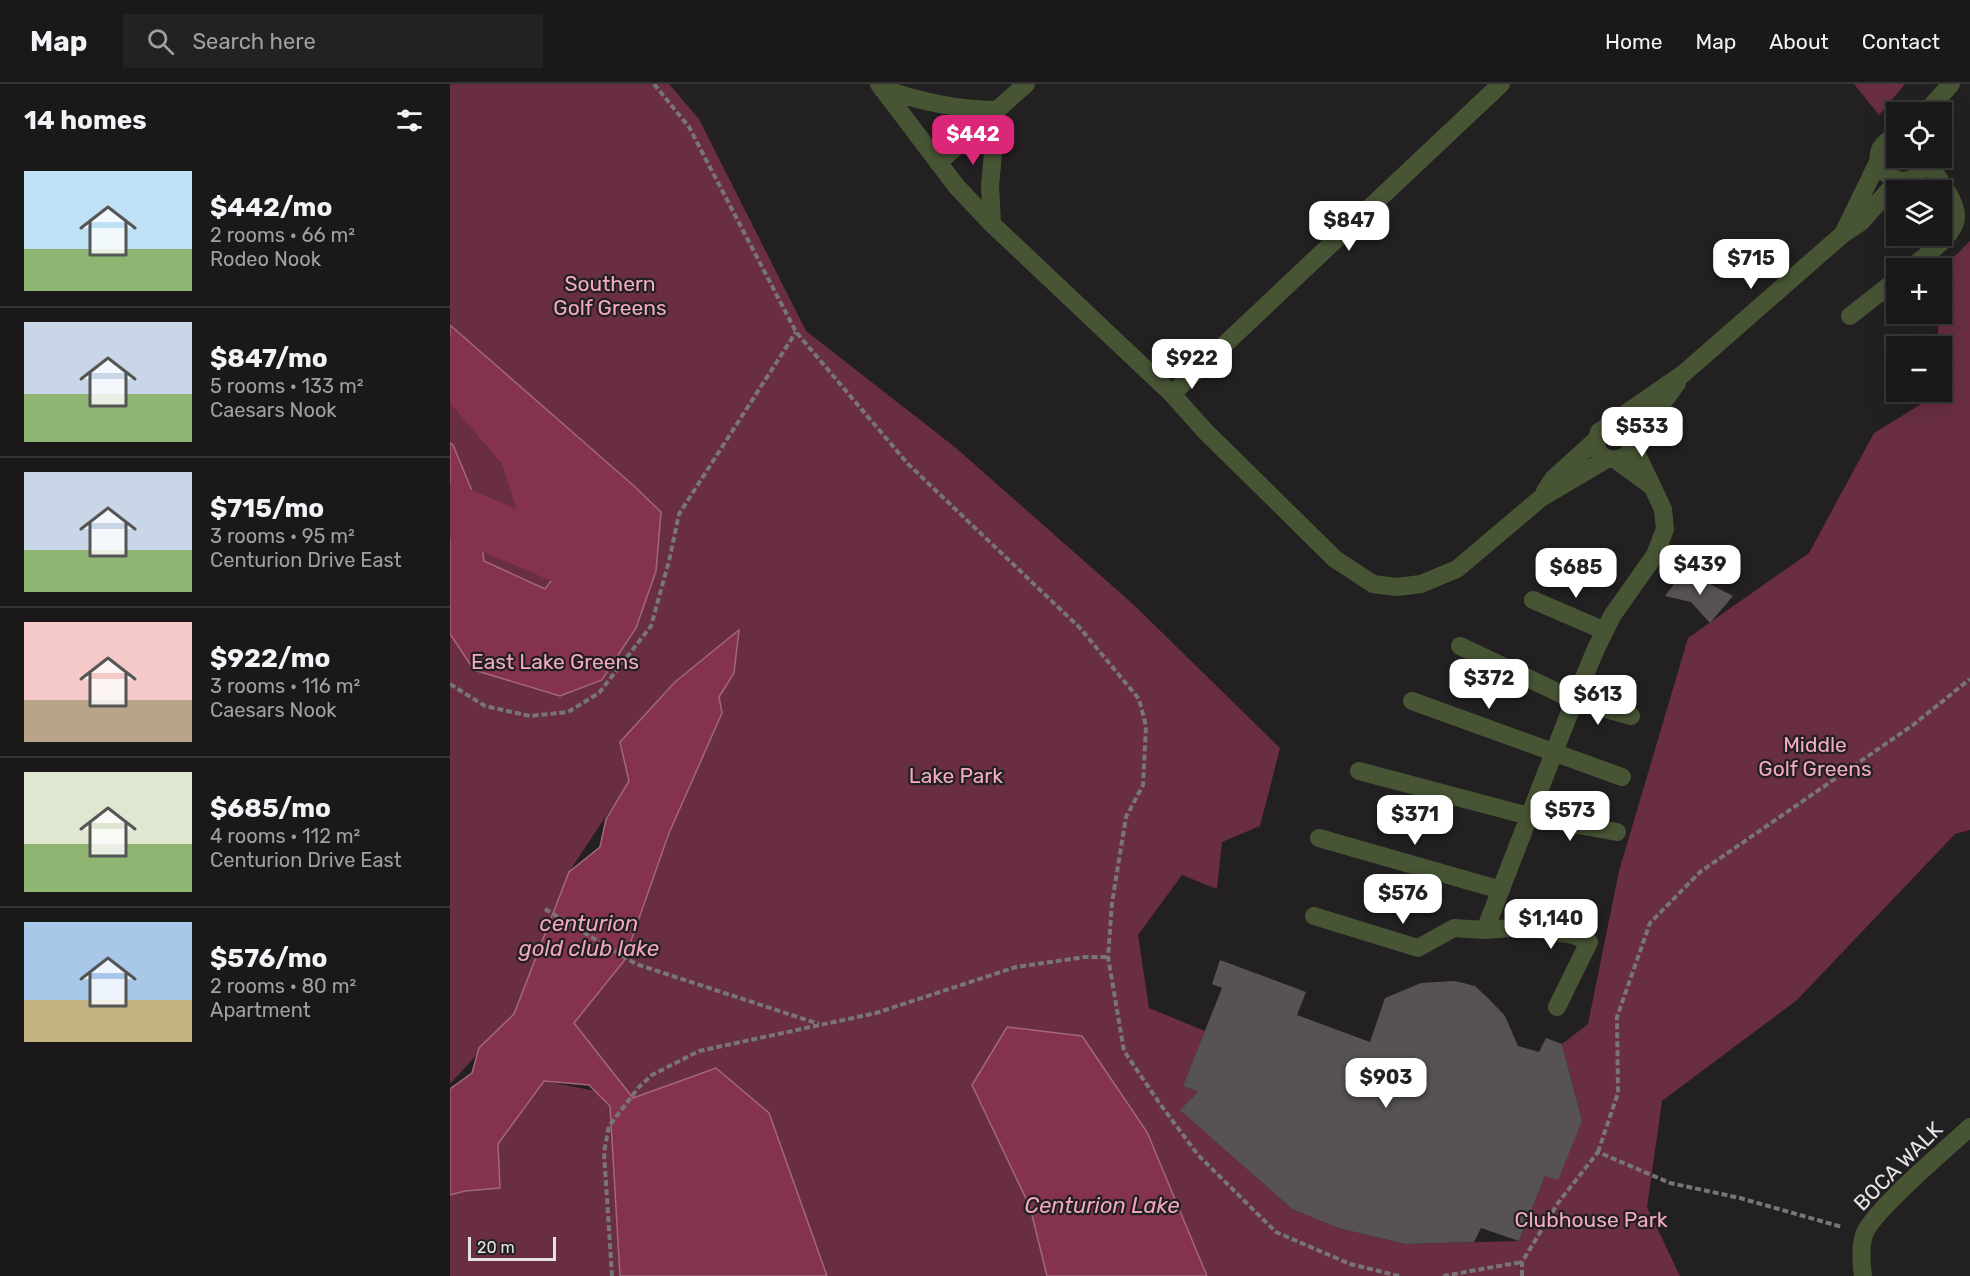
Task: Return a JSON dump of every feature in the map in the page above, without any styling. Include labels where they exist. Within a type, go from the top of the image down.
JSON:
[{"type":"street","points":[[938,162],[1026,84]]},
{"type":"street","points":[[1172,394],[1502,84]]},
{"type":"street","points":[[1935,102],[1951,84]]},
{"type":"street","points":[[1945,102],[1951,84]]},
{"type":"street","points":[[881,86],[931,104],[966,110],[997,110]]},
{"type":"street","points":[[881,86],[957,187],[992,224],[1172,394],[1205,431],[1335,559],[1373,584],[1397,587],[1421,584],[1442,577],[1457,569],[1541,498],[1611,459],[1623,458],[1629,452],[1632,441],[1683,374]]},
{"type":"street","points":[[992,224],[990,186],[997,110]]},
{"type":"street","points":[[1843,234],[1879,160],[1880,150],[1886,142]]},
{"type":"street","points":[[1879,160],[1882,170],[1889,177],[1903,180],[1917,174],[1922,168]]},
{"type":"street","points":[[1541,498],[1553,479],[1596,440],[1599,432],[1683,374],[1843,234],[1861,222],[1886,197]]},
{"type":"street","points":[[1952,199],[1958,219],[1952,232]]},
{"type":"street","points":[[1924,258],[1939,246]]},
{"type":"street","points":[[1850,316],[1886,288]]},
{"type":"street","points":[[1485,930],[1574,700],[1612,616],[1655,555],[1665,530],[1663,509],[1650,485],[1647,472],[1627,430],[1620,425],[1612,424]]},
{"type":"street","points":[[1596,440],[1601,455],[1611,459],[1650,485]]},
{"type":"street","points":[[1533,600],[1605,632]]},
{"type":"street","points":[[1460,646],[1574,700],[1631,716]]},
{"type":"street","points":[[1412,700],[1622,777]]},
{"type":"street","points":[[1359,771],[1529,816],[1617,832]]},
{"type":"street","points":[[1319,838],[1501,890]]},
{"type":"street","points":[[1314,916],[1418,948],[1454,928],[1485,930],[1523,927],[1574,935],[1589,942],[1557,1006]]},
{"type":"street","name":"BOCA WALK","points":[[1863,1276],[1861,1258],[1864,1233],[1877,1214],[1970,1127]]},
{"type":"path","points":[[654,84],[689,127],[796,332],[908,464],[1080,628],[1139,699],[1146,726],[1143,785],[1126,816],[1112,903],[1108,957],[1124,1051],[1198,1155],[1276,1232],[1350,1264],[1399,1276]]},
{"type":"path","points":[[450,684],[485,706],[530,716],[568,712],[599,693],[651,626],[679,514],[796,332]]},
{"type":"path","points":[[1522,1276],[1522,1262],[1558,1203],[1598,1152],[1618,1093],[1617,1017],[1650,923],[1701,872],[1913,725],[1970,679]]},
{"type":"path","points":[[545,909],[636,964],[819,1024]]},
{"type":"path","points":[[612,1276],[604,1152],[609,1126],[639,1087],[652,1075],[699,1051],[876,1013],[1016,967],[1085,957],[1108,957]]},
{"type":"path","points":[[1598,1152],[1670,1183],[1740,1198],[1864,1233]]},
{"type":"path","points":[[1443,1276],[1522,1262]]},
{"type":"green space","points":[[450,84],[669,84],[699,119],[806,331],[956,448],[1134,605],[1280,748],[1260,826],[1222,842],[1217,889],[1182,875],[1138,935],[1149,1008],[1205,1031],[1183,1086],[1198,1092],[1181,1110],[1292,1209],[1338,1228],[1405,1244],[1519,1241],[1545,1176],[1582,1121],[1562,1044],[1588,1024],[1619,871],[1688,638],[1809,553],[1874,433],[1925,402],[1952,402],[1952,336],[1938,336],[1938,325],[1920,324],[1952,324],[1952,259],[1970,241],[1970,830],[1955,834],[1797,1000],[1662,1101],[1647,1207],[1680,1276],[1207,1276],[1147,1132],[972,1085],[1030,1207],[1047,1276],[827,1276],[815,1245],[621,1276],[450,1276],[450,1195],[465,1191],[544,1081],[632,1098],[573,1023],[624,961],[669,833],[722,713],[719,697],[734,673],[739,631],[629,781],[569,872],[514,1014],[450,1084]]},
{"type":"green space","points":[[1854,84],[1905,84],[1890,102],[1886,102],[1886,107],[1879,115]]},
{"type":"water","points":[[450,325],[661,512],[656,571],[636,628],[602,680],[560,696],[474,670],[450,634],[450,443],[453,445],[477,503],[484,561],[545,589],[567,560],[525,451],[450,386]]},
{"type":"water","name":"centurion gold club lake","points":[[739,630],[734,673],[719,697],[722,713],[669,833],[624,961],[574,1023],[633,1098],[716,1068],[769,1113],[827,1276],[620,1276],[610,1106],[589,1085],[544,1081],[498,1144],[500,1188],[465,1191],[450,1195],[450,1089],[472,1073],[479,1048],[514,1014],[569,872],[600,847],[606,819],[629,781],[620,742],[675,682]]},
{"type":"water","name":"Centurion Lake","points":[[1007,1027],[1082,1036],[1147,1132],[1207,1276],[1047,1276],[1030,1207],[972,1085]]},
{"type":"building","points":[[1691,574],[1733,596],[1710,623],[1691,602],[1665,596],[1677,580]]},
{"type":"building","points":[[1220,960],[1306,992],[1297,1015],[1370,1042],[1385,998],[1421,983],[1455,981],[1475,986],[1488,998],[1505,1016],[1518,1046],[1539,1052],[1546,1038],[1562,1044],[1582,1121],[1558,1180],[1545,1176],[1519,1241],[1481,1228],[1474,1242],[1405,1244],[1338,1228],[1292,1209],[1180,1110],[1198,1092],[1183,1086],[1222,988],[1212,984]]},
{"type":"waterway","points":[[450,363],[525,451],[559,556],[450,509]]},
{"type":"park label","name":"Southern Golf Greens","points":[[610,295]]},
{"type":"park label","name":"East Lake Greens","points":[[555,661]]},
{"type":"park label","name":"Middle Golf Greens","points":[[1815,756]]},
{"type":"park label","name":"Lake Park","points":[[956,775]]},
{"type":"park label","name":"Clubhouse Park","points":[[1591,1219]]}]
